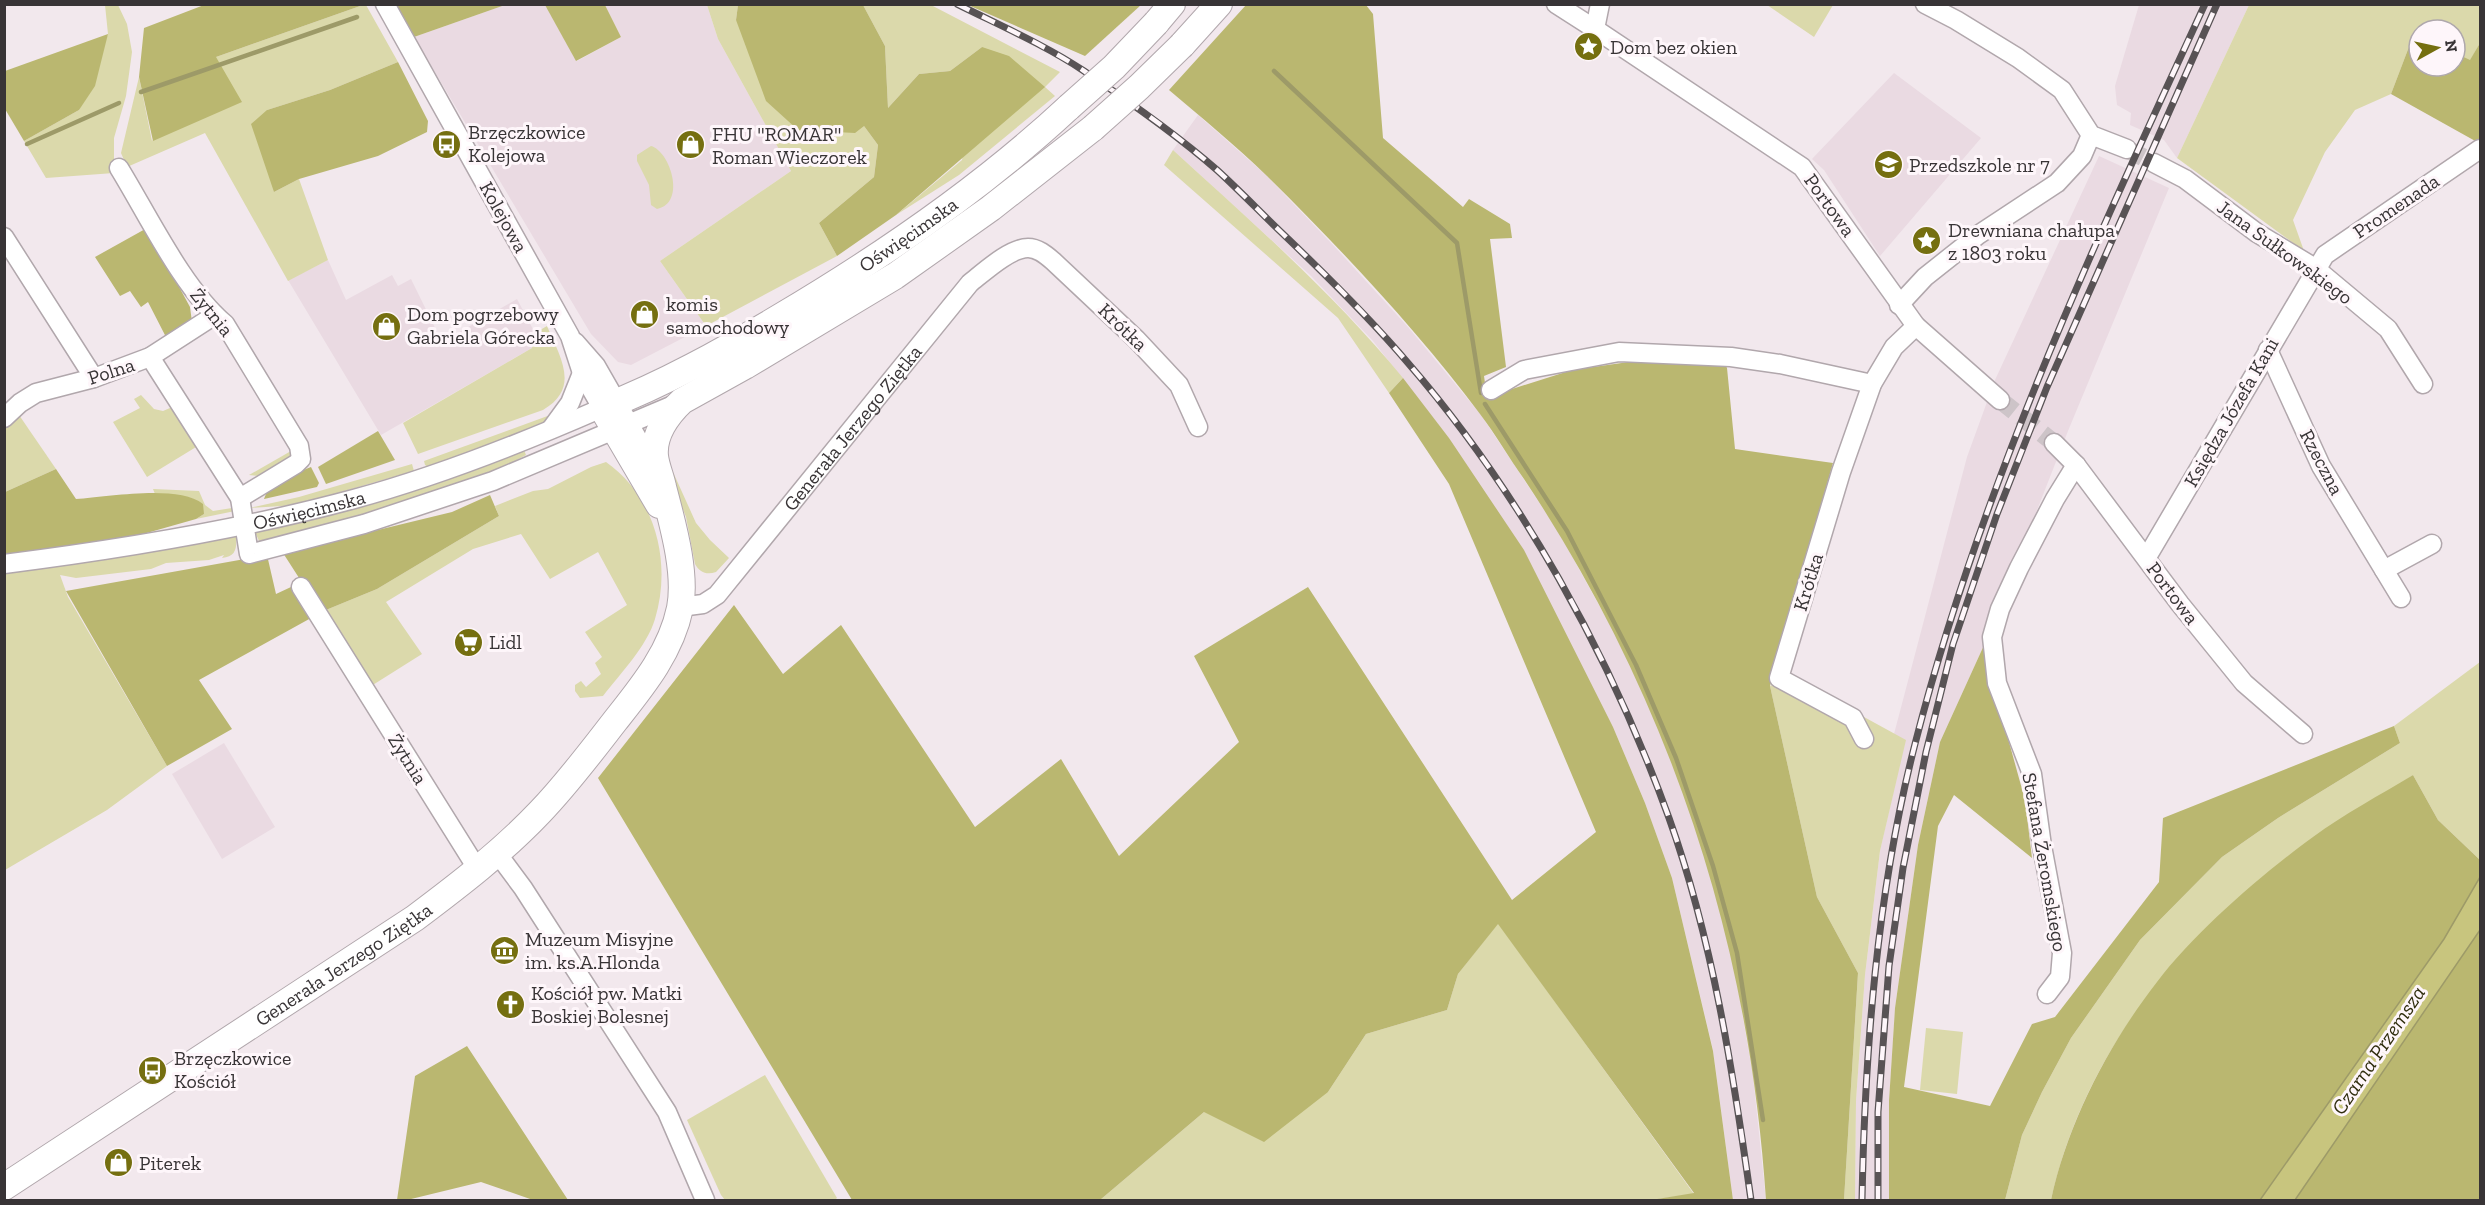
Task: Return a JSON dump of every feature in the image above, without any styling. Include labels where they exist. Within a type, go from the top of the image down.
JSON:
[{"type":"main road","name":"Oświęcimska","points":[[672,522],[655,456],[657,438],[671,411],[682,401],[895,276],[991,208],[1093,128],[1139,87],[1182,45],[1219,4]]},
{"type":"main road","name":"Oświęcimska","points":[[615,416],[842,280],[976,187],[1022,151],[1114,67],[1164,14]]},
{"type":"main road","points":[[615,416],[661,508],[672,522]]},
{"type":"main road","name":"Generała Jerzego Ziętka","points":[[4,1186],[415,918],[478,870],[541,811],[584,762],[644,684],[670,639],[680,607],[680,567],[672,522]]},
{"type":"street","name":"Kolejowa","points":[[385,4],[570,336],[582,373],[643,448],[655,456]]},
{"type":"street","name":"Portowa","points":[[1556,4],[1802,167],[1916,326],[2000,400]]},
{"type":"street","points":[[1595,29],[1600,4]]},
{"type":"street","points":[[1925,4],[2018,58],[2062,90],[2091,135],[2127,149]]},
{"type":"street","points":[[1899,305],[1925,277],[1951,256],[2057,183],[2082,156],[2091,135]]},
{"type":"street","name":"Promenada","points":[[2316,268],[2325,255],[2481,149]]},
{"type":"street","name":"Jana Sułkowskiego","points":[[2154,163],[2185,179],[2257,233],[2316,268],[2388,329],[2423,384]]},
{"type":"street","name":"Żytnia","points":[[119,168],[188,282],[225,324],[296,440],[301,459],[240,498]]},
{"type":"street","points":[[4,237],[94,378]]},
{"type":"street","name":"Krótka","points":[[1027,247],[1040,251],[1053,261],[1136,339],[1179,385],[1198,427]]},
{"type":"street","name":"Generała Jerzego Ziętka","points":[[680,607],[703,604],[717,595],[970,283],[1005,256],[1027,247]]},
{"type":"street","name":"Księdza Józefa Kani","points":[[2147,556],[2316,268]]},
{"type":"street","name":"Polna","points":[[4,418],[20,403],[36,393],[94,378],[150,357],[215,315]]},
{"type":"street","points":[[1491,390],[1524,370],[1618,352],[1731,357],[1780,364],[1872,384],[1894,347],[1916,326]]},
{"type":"street","name":"Kolejowa","points":[[570,336],[596,366],[615,416]]},
{"type":"street","name":"Rzeczna","points":[[2268,350],[2321,466],[2401,598]]},
{"type":"street","points":[[150,357],[240,498],[244,524]]},
{"type":"street","points":[[550,431],[570,403],[582,373]]},
{"type":"street","name":"Krótka","points":[[1864,739],[1853,718],[1779,678],[1841,472],[1872,384]]},
{"type":"street","name":"Oświęcimska","points":[[4,564],[96,553],[298,513],[357,498],[486,456],[550,431],[682,401]]},
{"type":"street","name":"Oświęcimska","points":[[244,524],[249,554],[364,524],[493,481],[615,416]]},
{"type":"street","name":"Portowa","points":[[2054,443],[2076,465],[2147,556],[2180,603],[2244,683],[2302,734]]},
{"type":"street","name":"Stefana Żeromskiego","points":[[2047,994],[2060,977],[2062,953],[2042,846],[2032,774],[1997,683],[1992,637],[2000,609],[2019,568],[2055,499],[2076,465]]},
{"type":"street","points":[[2384,570],[2432,544]]},
{"type":"street","name":"Żytnia","points":[[301,587],[478,870]]},
{"type":"street","points":[[498,853],[667,1112],[705,1200]]},
{"type":"shaded area","points":[[105,5],[118,5],[127,24],[132,52],[126,96],[114,138],[114,173],[46,178],[24,141],[79,110],[108,34]]},
{"type":"shaded area","points":[[204,5],[363,5],[216,57],[242,102],[153,141],[139,77],[144,28]]},
{"type":"shaded area","points":[[366,5],[398,62],[330,90],[267,110],[274,192],[299,179],[328,260],[288,281],[205,133],[127,167],[121,153],[139,77],[152,141],[216,57]]},
{"type":"shaded area","points":[[396,5],[505,5],[414,37]]},
{"type":"shaded area","points":[[505,5],[545,5],[577,61],[621,37],[605,5],[707,5],[718,39],[791,171],[660,261],[706,326],[631,365],[618,362],[591,334],[414,37]]},
{"type":"shaded area","points":[[545,5],[605,5],[621,37],[576,61]]},
{"type":"shaded area","points":[[707,5],[738,5],[736,20],[864,126],[878,145],[874,177],[819,223],[837,256],[706,326],[660,261],[791,171],[718,39]]},
{"type":"shaded area","points":[[738,5],[863,5],[885,46],[888,108],[919,74],[950,71],[982,47],[1009,56],[1045,87],[896,215],[837,256],[819,223],[874,177],[878,145],[864,126],[855,133],[798,130],[766,101],[736,20]]},
{"type":"shaded area","points":[[863,5],[931,5],[1060,72],[1045,87],[1055,96],[959,175],[896,215],[962,160],[982,47],[950,71],[919,74],[888,108],[885,46]]},
{"type":"shaded area","points":[[968,5],[1141,5],[1085,56]]},
{"type":"shaded area","points":[[1246,5],[1366,5],[1373,14],[1383,138],[1463,207],[1469,199],[1510,224],[1512,238],[1490,239],[1506,367],[1484,376],[1487,397],[1572,370],[1643,360],[1724,362],[1727,368],[1735,449],[1833,463],[1770,686],[1817,897],[1858,973],[1844,1200],[1766,1200],[1757,1103],[1741,1008],[1720,915],[1693,823],[1660,734],[1621,647],[1575,562],[1486,422],[1431,352],[1350,261],[1267,176],[1169,90]]},
{"type":"shaded area","points":[[1767,5],[1833,5],[1814,37]]},
{"type":"shaded area","points":[[2139,5],[2249,5],[2177,158],[2164,140],[2130,125],[2131,113],[2117,105],[2115,86]]},
{"type":"shaded area","points":[[2249,5],[2480,5],[2480,43],[2470,61],[2467,59],[2467,18],[2407,18],[2407,52],[2391,94],[2355,110],[2325,152],[2293,220],[2304,251],[2177,158]]},
{"type":"shaded area","points":[[108,34],[95,86],[79,110],[24,141],[5,109],[5,71]]},
{"type":"shaded area","points":[[2480,43],[2480,139],[2477,142],[2391,94],[2407,52],[2407,78],[2467,78],[2467,59],[2470,60]]},
{"type":"shaded area","points":[[398,62],[428,121],[427,132],[378,156],[299,179],[274,192],[251,124],[267,110],[330,90]]},
{"type":"shaded area","name":"Przedszkole nr 7","points":[[1894,73],[1981,138],[1880,256],[1824,170],[1812,159]]},
{"type":"shaded area","points":[[1198,115],[1266,175],[1334,246],[1408,327],[1481,415],[1558,531],[1626,654],[1672,760],[1710,870],[1735,971],[1753,1076],[1766,1200],[1733,1200],[1713,1050],[1672,878],[1645,803],[1613,727],[1449,438],[1373,341],[1311,276],[1173,150]]},
{"type":"shaded area","points":[[651,146],[664,157],[672,177],[671,197],[666,205],[657,209],[651,205],[649,185],[637,161],[637,155]]},
{"type":"shaded area","points":[[1173,150],[1321,288],[1377,347],[1403,378],[1389,393],[1338,318],[1164,165]]},
{"type":"shaded area","points":[[2099,156],[2169,188],[2068,431],[1985,643],[1940,742],[1918,845],[1895,1008],[1889,1101],[1889,1200],[1855,1200],[1856,1101],[1865,975],[1880,851],[1905,741],[1894,734],[1967,457],[1995,380]]},
{"type":"shaded area","points":[[147,228],[190,307],[192,322],[167,339],[148,302],[141,307],[130,291],[120,296],[95,257]]},
{"type":"shaded area","points":[[328,260],[346,300],[392,275],[398,286],[411,279],[442,342],[517,299],[535,333],[532,348],[381,435],[288,280]]},
{"type":"shaded area","points":[[547,326],[564,371],[561,392],[555,401],[543,410],[418,454],[403,423],[532,348],[535,333]]},
{"type":"shaded area","points":[[1403,378],[1449,438],[1524,550],[1613,727],[1645,803],[1672,878],[1713,1051],[1733,1200],[1651,1200],[1694,1193],[1498,924],[1458,974],[1447,1010],[1366,1034],[1328,1092],[1264,1142],[1204,1112],[1100,1200],[852,1200],[598,778],[734,605],[783,674],[841,625],[975,827],[1061,759],[1119,856],[1239,742],[1194,656],[1308,587],[1512,900],[1596,832],[1449,484],[1389,393]]},
{"type":"shaded area","points":[[141,395],[154,409],[163,411],[177,405],[201,444],[147,477],[113,422],[140,408],[134,399]]},
{"type":"shaded area","points":[[553,414],[541,424],[527,431],[428,467],[425,465],[424,461]]},
{"type":"shaded area","points":[[19,415],[56,469],[5,492],[5,428]]},
{"type":"shaded area","points":[[378,431],[395,460],[326,484],[318,467]]},
{"type":"shaded area","points":[[524,450],[526,455],[494,472],[390,507],[259,541],[255,532],[313,518]]},
{"type":"shaded area","points":[[291,451],[292,458],[258,476],[249,475]]},
{"type":"shaded area","points":[[668,461],[696,523],[729,558],[716,572],[704,572],[695,564],[686,517],[673,484]]},
{"type":"shaded area","points":[[606,462],[623,476],[637,493],[648,512],[656,533],[662,576],[660,598],[651,629],[632,659],[603,696],[580,698],[575,691],[575,685],[581,681],[586,687],[601,674],[595,663],[602,657],[585,632],[627,605],[598,552],[550,579],[521,534],[473,549],[386,602],[422,654],[368,688],[321,612],[377,589],[499,516],[495,506],[533,491],[548,489]]},
{"type":"shaded area","points":[[412,464],[414,471],[297,505],[249,508],[299,497]]},
{"type":"shaded area","points":[[311,467],[319,483],[317,487],[264,499],[271,487],[290,475]]},
{"type":"shaded area","points":[[56,469],[76,499],[142,493],[177,494],[203,504],[204,514],[196,519],[108,544],[5,554],[5,492]]},
{"type":"shaded area","points":[[153,489],[199,491],[205,505],[213,511],[232,508],[235,511],[196,519],[204,514],[169,494],[155,494]]},
{"type":"shaded area","points":[[490,495],[499,516],[377,589],[321,612],[283,553],[452,512]]},
{"type":"shaded area","points":[[236,536],[235,551],[227,557],[222,558],[224,555],[209,560],[166,563],[151,569],[76,578],[60,575],[68,597],[167,766],[107,810],[5,870],[4,573]]},
{"type":"shaded area","points":[[267,555],[276,594],[291,587],[311,618],[199,680],[232,729],[167,766],[66,591]]},
{"type":"shaded area","points":[[1985,643],[1985,655],[2025,800],[2032,858],[1954,795],[1938,826],[1904,1087],[1990,1106],[2032,1024],[2055,1017],[2159,882],[2163,818],[2394,726],[2400,743],[2278,818],[2222,857],[2140,940],[2071,1038],[2042,1092],[2022,1135],[2005,1200],[1889,1200],[1889,1101],[1895,1008],[1918,845],[1940,742]]},
{"type":"shaded area","points":[[2480,662],[2480,860],[2438,820],[2413,775],[2268,874],[2190,945],[2129,1022],[2104,1063],[2082,1107],[2064,1152],[2051,1200],[2005,1200],[2022,1135],[2042,1092],[2071,1038],[2140,940],[2222,857],[2278,818],[2400,743],[2394,726]]},
{"type":"shaded area","points":[[1791,677],[1906,740],[1880,851],[1865,975],[1856,1101],[1855,1200],[1844,1200],[1858,973],[1817,897],[1770,686]]},
{"type":"shaded area","points":[[224,743],[275,827],[222,859],[172,774]]},
{"type":"shaded area","points":[[2413,775],[2438,820],[2480,860],[2480,877],[2444,939],[2260,1200],[2051,1200],[2058,1171],[2079,1113],[2106,1058],[2139,1006],[2190,943],[2251,886],[2293,852],[2337,820]]},
{"type":"shaded area","points":[[1498,923],[1694,1194],[1651,1200],[1100,1200],[1204,1112],[1328,1092],[1366,1034],[1447,1010],[1458,974]]},
{"type":"shaded area","points":[[2480,930],[2480,1200],[2295,1200]]},
{"type":"shaded area","points":[[1926,1028],[1963,1032],[1957,1094],[1920,1090]]},
{"type":"shaded area","points":[[467,1046],[568,1200],[533,1200],[481,1182],[407,1200],[397,1200],[415,1076]]},
{"type":"shaded area","points":[[765,1075],[837,1198],[835,1200],[725,1200],[721,1195],[687,1120]]},
{"type":"water","name":"Czarna Przemsza","points":[[2480,877],[2480,930],[2295,1200],[2260,1200],[2444,939]]},
{"type":"waterway","points":[[141,92],[357,17]]},
{"type":"waterway","points":[[1274,71],[1457,243],[1481,393]]},
{"type":"waterway","points":[[27,144],[119,103]]},
{"type":"waterway","points":[[1485,404],[1567,531],[1636,665],[1676,758],[1713,866],[1737,953],[1763,1120]]},
{"type":"tunnel","points":[[2127,149],[2154,163]]},
{"type":"tunnel","points":[[2000,400],[2054,443]]},
{"type":"railway","points":[[957,4],[1038,44],[1084,71],[1152,119],[1217,170],[1331,280],[1408,363],[1449,413],[1525,521],[1559,578],[1620,697],[1669,818],[1710,959],[1729,1055],[1751,1200]]},
{"type":"railway","points":[[1862,1200],[1866,1085],[1882,913],[1902,800],[1942,648],[2006,460],[2043,368],[2122,185],[2205,4]]},
{"type":"railway","points":[[1878,1200],[1878,1112],[1889,966],[1903,868],[1926,752],[1953,644],[1997,514],[2047,387],[2217,4]]},
{"type":"place","name":"Dom bez okien","points":[[1589,47]]},
{"type":"place","name":"Brzęczkowice Kolejowa","points":[[447,144]]},
{"type":"place","name":"FHU \"ROMAR\" Roman Wieczorek","points":[[691,145]]},
{"type":"place","name":"Przedszkole nr 7","points":[[1888,165]]},
{"type":"place","name":"Drewniana chałupa z 1803 roku","points":[[1927,241]]},
{"type":"place","name":"komis samochodowy","points":[[645,315]]},
{"type":"place","name":"Dom pogrzebowy Gabriela Górecka","points":[[386,326]]},
{"type":"place","name":"Lidl","points":[[468,642]]},
{"type":"place","name":"Muzeum Misyjne im. ks.A.Hlonda","points":[[504,950]]},
{"type":"place","name":"Kościół pw. Matki Boskiej Bolesnej","points":[[510,1004]]},
{"type":"place","name":"Brzęczkowice Kościół","points":[[153,1070]]},
{"type":"place","name":"Piterek","points":[[118,1163]]}]
